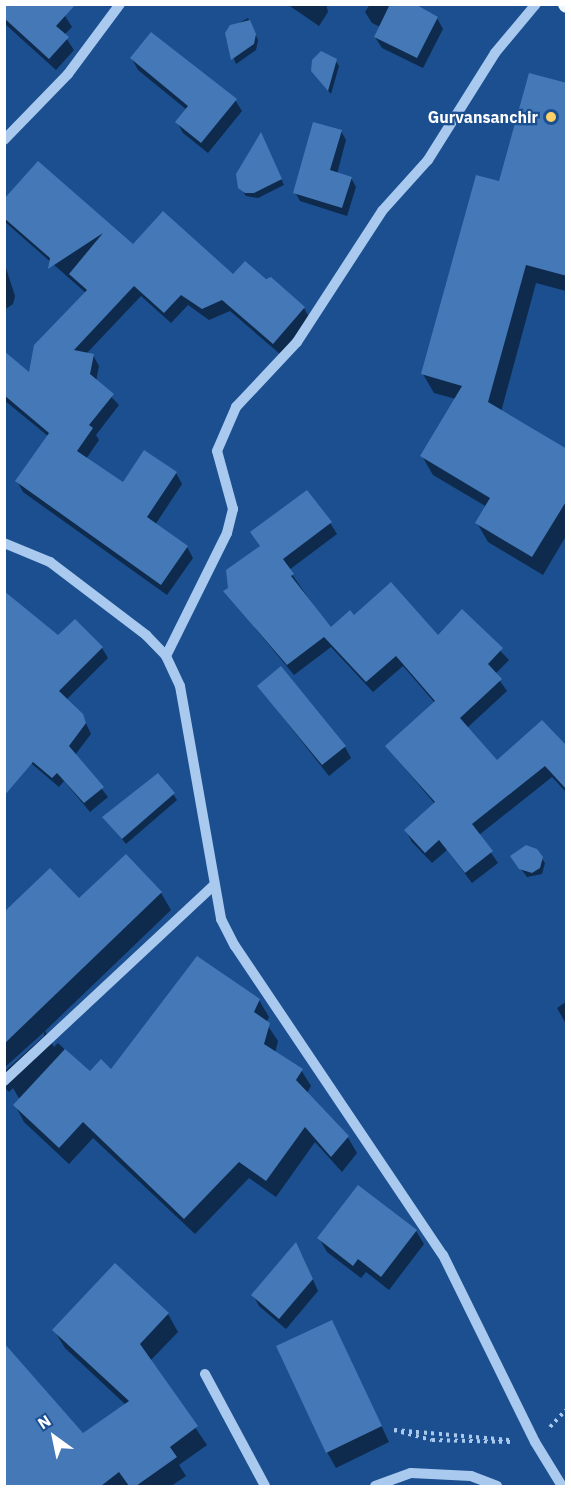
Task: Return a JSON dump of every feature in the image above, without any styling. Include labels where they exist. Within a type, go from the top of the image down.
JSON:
[{"type":"street","points":[[4,140],[68,74],[120,4]]},
{"type":"street","points":[[166,656],[227,533],[233,509],[217,451],[236,407],[297,342],[382,211],[428,160],[495,53],[536,4]]},
{"type":"street","points":[[4,543],[50,561],[146,635],[166,656],[180,686],[213,886],[221,919],[235,945],[443,1255],[535,1442],[562,1486]]},
{"type":"street","points":[[4,1081],[213,886]]},
{"type":"street","points":[[205,1374],[265,1486]]},
{"type":"street","points":[[375,1486],[411,1473],[471,1476],[497,1486]]},
{"type":"path","points":[[394,1430],[523,1441],[535,1442],[432,1440],[394,1430]]},
{"type":"building","points":[[4,4],[76,4],[56,26],[69,37],[49,59],[4,18]]},
{"type":"building","points":[[390,4],[415,4],[438,17],[417,58],[374,37]]},
{"type":"building","points":[[250,20],[256,34],[254,44],[231,60],[225,33],[230,25]]},
{"type":"building","points":[[151,32],[237,99],[201,143],[175,122],[188,106],[130,58]]},
{"type":"building","points":[[321,51],[337,59],[328,91],[311,71],[312,60]]},
{"type":"building","points":[[529,73],[567,83],[567,276],[526,265],[488,402],[567,449],[567,500],[532,557],[475,523],[490,498],[420,456],[462,386],[421,374],[476,175],[499,181]]},
{"type":"building","points":[[313,122],[342,130],[330,170],[352,177],[342,208],[293,193]]},
{"type":"building","points":[[261,132],[282,179],[254,193],[245,193],[238,188],[236,174]]},
{"type":"building","points":[[38,161],[133,244],[163,211],[233,274],[245,261],[266,279],[271,277],[305,307],[273,344],[222,300],[202,309],[181,295],[164,313],[134,286],[74,350],[94,354],[90,374],[114,394],[89,425],[93,428],[77,451],[123,482],[144,450],[177,472],[147,517],[188,546],[161,585],[15,481],[49,433],[4,395],[4,351],[29,372],[34,345],[87,290],[69,274],[103,233],[48,269],[50,258],[4,218],[4,199]]},
{"type":"building","points":[[307,490],[332,522],[283,559],[294,574],[291,576],[331,627],[350,610],[354,615],[391,582],[438,635],[462,609],[503,648],[488,664],[502,679],[460,718],[497,760],[542,720],[567,746],[567,790],[545,766],[472,824],[493,851],[465,873],[439,840],[425,853],[404,830],[435,802],[385,746],[435,701],[396,656],[366,682],[324,637],[287,665],[223,591],[228,588],[226,570],[260,546],[250,532]]},
{"type":"building","points":[[4,591],[58,635],[75,619],[103,647],[59,691],[83,714],[86,723],[69,746],[104,787],[84,803],[57,773],[52,778],[33,762],[4,796]]},
{"type":"building","points":[[281,666],[346,746],[322,765],[257,686]]},
{"type":"building","points":[[158,773],[175,793],[122,839],[102,817]]},
{"type":"building","points":[[526,845],[537,849],[543,857],[540,868],[532,873],[519,869],[510,856]]},
{"type":"building","points":[[126,854],[162,892],[4,1044],[4,912],[50,868],[79,898]]},
{"type":"building","points":[[197,956],[260,999],[254,1012],[270,1023],[264,1044],[303,1069],[296,1080],[349,1136],[331,1157],[305,1127],[266,1181],[239,1162],[184,1219],[83,1122],[59,1148],[13,1105],[65,1049],[90,1071],[101,1059],[111,1069]]},
{"type":"building","points":[[358,1185],[417,1230],[381,1277],[358,1259],[353,1266],[317,1238]]},
{"type":"building","points":[[296,1242],[313,1279],[279,1319],[251,1295]]},
{"type":"building","points":[[115,1263],[169,1313],[140,1344],[198,1426],[170,1447],[177,1457],[136,1486],[129,1486],[119,1472],[101,1486],[4,1486],[4,1343],[83,1433],[129,1401],[52,1330]]},
{"type":"building","points":[[332,1320],[382,1426],[326,1453],[276,1346]]},
{"type":"place","name":"Gurvansanchir","points":[[551,117]]}]
